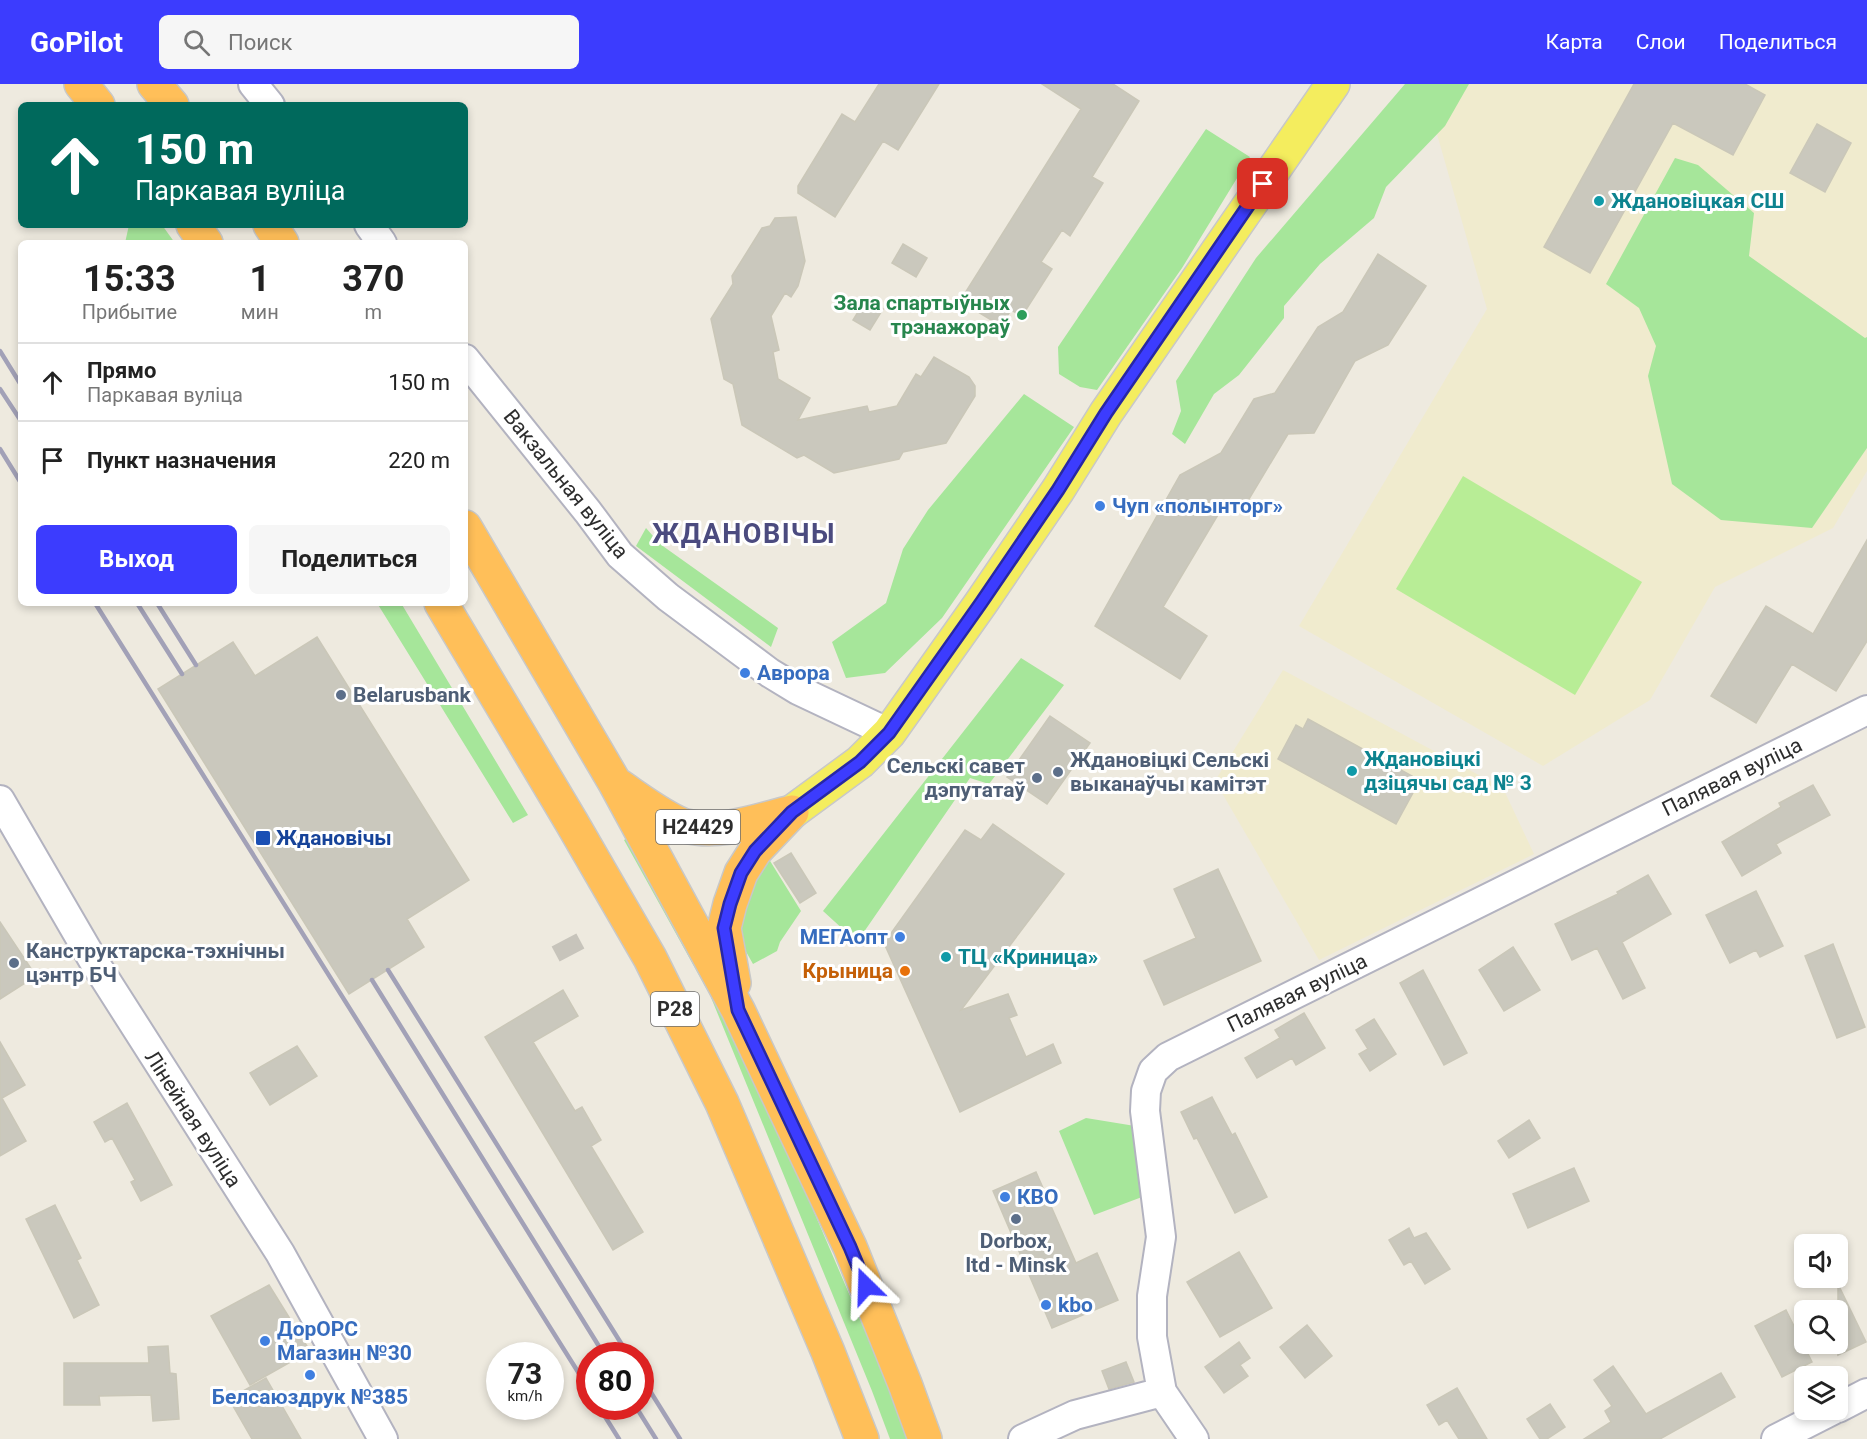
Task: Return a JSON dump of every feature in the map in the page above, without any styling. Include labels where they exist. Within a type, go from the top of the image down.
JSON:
[{"type":"highway","points":[[81,84],[96,102]]},
{"type":"highway","points":[[154,84],[169,102]]},
{"type":"highway","name":"Р28","points":[[468,532],[615,783],[738,1010],[850,1247],[925,1439]]},
{"type":"highway","name":"Р28","points":[[443,606],[650,958],[722,1102],[824,1342],[862,1439]]},
{"type":"highway","name":"Н24429","points":[[615,783],[685,825],[713,829],[792,812]]},
{"type":"highway","name":"Н24429","points":[[738,1010],[724,928],[730,904],[741,873],[755,851],[792,812]]},
{"type":"main road","name":"Н24429","points":[[792,812],[860,762],[889,733],[981,603],[1058,490],[1106,413],[1333,84]]},
{"type":"street","points":[[253,84],[268,102]]},
{"type":"street","name":"Вакзальная вуліца","points":[[468,363],[620,555],[668,597],[770,673],[798,690],[889,733]]},
{"type":"street","name":"Палявая вуліца","points":[[1162,1392],[1152,1337],[1152,1296],[1161,1237],[1145,1111],[1146,1091],[1153,1071],[1168,1057],[1867,710]]},
{"type":"street","name":"Лінейная вуліца","points":[[0,800],[93,960],[280,1253],[383,1439]]},
{"type":"street","points":[[1023,1439],[1075,1415],[1162,1392],[1194,1439]]},
{"type":"street","points":[[1848,1403],[1867,1393]]},
{"type":"street","points":[[1776,1439],[1813,1420]]},
{"type":"shaded area","points":[[1447,84],[1867,84],[1867,471],[1833,528],[1715,587],[1650,700],[1543,766],[1299,626],[1487,309],[1429,106]]},
{"type":"shaded area","points":[[1283,670],[1503,788],[1534,854],[1319,960],[1215,781]]},
{"type":"green space","points":[[1405,84],[1469,84],[1445,126],[1386,187],[1374,218],[1320,264],[1284,306],[1284,318],[1239,375],[1214,394],[1185,444],[1172,434],[1181,411],[1176,381],[1256,258]]},
{"type":"green space","points":[[1206,129],[1250,157],[1182,268],[1097,390],[1080,387],[1059,374],[1058,347]]},
{"type":"green space","points":[[1675,158],[1698,165],[1754,213],[1749,256],[1865,338],[1867,337],[1867,448],[1812,528],[1721,520],[1672,484],[1648,376],[1656,346],[1639,308],[1606,284]]},
{"type":"green space","points":[[128,228],[164,228],[173,240],[126,240]]},
{"type":"green space","points":[[1024,394],[1074,427],[942,618],[885,673],[846,678],[832,642],[886,603],[903,549],[928,510]]},
{"type":"green space","points":[[1463,476],[1642,582],[1575,695],[1396,589]]},
{"type":"green space","points":[[646,528],[660,544],[778,628],[771,647],[636,546]]},
{"type":"green space","points":[[379,606],[403,606],[528,815],[513,823]]},
{"type":"green space","points":[[1021,658],[1064,685],[989,784],[970,778],[857,942],[823,911]]},
{"type":"green space","points":[[634,834],[713,976],[889,1387],[908,1439],[890,1439],[710,995],[624,840]]},
{"type":"green space","points":[[767,856],[801,911],[780,942],[777,951],[753,964],[740,941],[738,915]]},
{"type":"green space","points":[[1086,1118],[1135,1126],[1142,1197],[1094,1215],[1059,1131]]},
{"type":"building","points":[[879,84],[939,84],[898,150],[883,141],[835,217],[798,193],[798,186],[842,114],[855,122]]},
{"type":"building","points":[[1042,84],[1113,84],[1139,101],[1092,177],[1103,183],[1070,236],[1062,230],[1041,262],[1052,269],[1022,316],[1011,310],[1001,326],[960,301],[1081,109]]},
{"type":"building","name":"Ждановіцкая СШ","points":[[1634,84],[1745,84],[1765,95],[1733,155],[1673,123],[1590,273],[1544,247]]},
{"type":"building","points":[[1817,124],[1851,143],[1825,192],[1790,173]]},
{"type":"building","points":[[796,217],[805,261],[798,286],[791,297],[785,293],[771,316],[779,350],[773,352],[778,379],[810,398],[798,420],[867,406],[869,412],[897,406],[916,374],[921,377],[934,357],[969,377],[975,386],[975,396],[946,443],[903,452],[899,459],[834,473],[804,455],[797,458],[742,425],[733,384],[724,379],[711,319],[733,284],[732,276],[762,228],[770,226],[775,218]]},
{"type":"building","points":[[903,244],[927,258],[916,277],[892,263]]},
{"type":"building","points":[[1378,254],[1426,286],[1388,345],[1355,361],[1314,433],[1288,434],[1246,504],[1222,508],[1163,607],[1207,636],[1180,679],[1095,626],[1180,475],[1221,453],[1254,399],[1275,393],[1318,327],[1343,312]]},
{"type":"building","points":[[866,299],[883,309],[870,330],[853,320]]},
{"type":"building","points":[[1867,540],[1867,641],[1836,691],[1792,664],[1756,723],[1711,696],[1766,606],[1813,634]]},
{"type":"building","points":[[317,637],[469,880],[407,919],[424,947],[349,994],[158,689],[233,642],[255,676]]},
{"type":"building","points":[[1050,716],[1090,743],[1047,804],[1007,777]]},
{"type":"building","name":"Ждановіцкі дзіцячы сад № 3","points":[[1308,719],[1412,776],[1407,785],[1415,789],[1396,824],[1278,759],[1296,725],[1303,729]]},
{"type":"building","points":[[1813,785],[1830,815],[1776,844],[1781,853],[1742,876],[1722,842],[1781,807],[1779,803]]},
{"type":"building","name":"ТЦ «Криница»","points":[[993,824],[1064,874],[961,1010],[1008,994],[1017,1015],[1009,1018],[1026,1057],[1053,1044],[1061,1063],[960,1112],[884,943],[965,830],[981,840]]},
{"type":"building","points":[[791,853],[816,893],[800,903],[774,863]]},
{"type":"building","points":[[1218,869],[1261,961],[1164,1005],[1144,961],[1196,938],[1174,889]]},
{"type":"building","points":[[1648,875],[1671,914],[1622,942],[1645,988],[1623,999],[1597,948],[1572,960],[1555,924],[1618,894],[1617,892]]},
{"type":"building","points":[[1756,891],[1783,946],[1760,957],[1756,950],[1730,963],[1706,915]]},
{"type":"building","name":"Канструктарска-тэхнічны цэнтр БЧ","points":[[0,922],[36,976],[0,999]]},
{"type":"building","points":[[1833,944],[1865,1027],[1837,1038],[1805,956]]},
{"type":"building","points":[[1513,947],[1540,990],[1504,1011],[1479,970]]},
{"type":"building","points":[[1423,970],[1467,1053],[1444,1065],[1400,983]]},
{"type":"building","points":[[563,990],[578,1016],[533,1042],[575,1111],[582,1107],[601,1140],[591,1146],[643,1232],[613,1250],[485,1037]]},
{"type":"building","points":[[1304,1013],[1325,1048],[1296,1065],[1292,1058],[1257,1078],[1245,1058],[1280,1038],[1275,1030]]},
{"type":"building","points":[[1374,1019],[1396,1054],[1370,1071],[1359,1054],[1368,1049],[1356,1030]]},
{"type":"building","points":[[0,1042],[25,1085],[2,1098],[26,1141],[0,1156]]},
{"type":"building","points":[[297,1046],[317,1076],[270,1105],[250,1073]]},
{"type":"building","points":[[1212,1097],[1232,1135],[1235,1133],[1267,1197],[1235,1213],[1197,1138],[1194,1139],[1181,1112]]},
{"type":"building","points":[[127,1103],[172,1185],[141,1201],[131,1182],[135,1180],[112,1138],[105,1142],[94,1122]]},
{"type":"building","points":[[1529,1120],[1540,1138],[1509,1158],[1498,1141]]},
{"type":"building","points":[[1574,1168],[1589,1201],[1528,1228],[1513,1194]]},
{"type":"building","points":[[1036,1172],[1076,1263],[1097,1253],[1118,1300],[1052,1328],[993,1191]]},
{"type":"building","points":[[55,1205],[81,1258],[77,1260],[99,1305],[74,1318],[26,1219]]},
{"type":"building","points":[[1409,1228],[1414,1238],[1426,1233],[1450,1269],[1425,1284],[1411,1261],[1404,1265],[1389,1240]]},
{"type":"building","points":[[1239,1252],[1272,1308],[1220,1337],[1187,1282]]},
{"type":"building","points":[[269,1285],[310,1351],[250,1385],[211,1316]]},
{"type":"building","points":[[1838,1288],[1840,1288],[1846,1300],[1838,1300]]},
{"type":"building","points":[[1848,1305],[1866,1342],[1848,1350]]},
{"type":"building","points":[[1786,1310],[1794,1326],[1794,1354],[1808,1354],[1812,1362],[1804,1366],[1794,1366],[1794,1371],[1782,1377],[1755,1326]]},
{"type":"building","points":[[1307,1325],[1332,1356],[1305,1378],[1280,1347]]},
{"type":"building","points":[[1239,1342],[1250,1358],[1240,1365],[1248,1376],[1224,1393],[1205,1367]]},
{"type":"building","points":[[168,1346],[170,1373],[176,1374],[179,1419],[153,1421],[151,1395],[99,1396],[100,1405],[64,1405],[64,1363],[149,1363],[148,1347]]},
{"type":"building","points":[[1126,1362],[1134,1382],[1109,1389],[1102,1371]]},
{"type":"building","points":[[1613,1366],[1646,1414],[1721,1373],[1735,1397],[1660,1439],[1584,1439],[1611,1422],[1605,1411],[1612,1406],[1594,1380]]},
{"type":"building","points":[[266,1378],[301,1439],[252,1439],[229,1399]]},
{"type":"building","points":[[1457,1388],[1487,1439],[1459,1439],[1447,1420],[1439,1425],[1427,1405]]},
{"type":"building","points":[[1550,1404],[1565,1427],[1547,1439],[1540,1439],[1527,1419]]},
{"type":"tunnel","points":[[564,940],[572,955]]},
{"type":"railway","points":[[0,351],[18,380]]},
{"type":"railway","points":[[0,389],[18,416]]},
{"type":"railway","points":[[0,449],[18,478]]},
{"type":"railway","points":[[97,606],[576,1369]]},
{"type":"railway","points":[[139,606],[182,674]]},
{"type":"railway","points":[[159,606],[196,665]]},
{"type":"railway","points":[[388,970],[620,1342]]},
{"type":"railway","points":[[372,980],[596,1342]]},
{"type":"railway","points":[[654,1397],[680,1439]]},
{"type":"railway","points":[[607,1420],[619,1439]]},
{"type":"railway","points":[[644,1420],[656,1439]]},
{"type":"place","name":"Ждановіцкая СШ","points":[[1599,201]]},
{"type":"place","name":"Зала спартыўных трэнажораў","points":[[1022,315]]},
{"type":"place","name":"Чуп «полынторг»","points":[[1100,506]]},
{"type":"place","name":"Аврора","points":[[745,673]]},
{"type":"place","name":"Belarusbank","points":[[341,695]]},
{"type":"place","name":"Ждановіцкі дзіцячы сад № 3","points":[[1352,771]]},
{"type":"place","name":"Ждановіцкі Сельскі выканаўчы камітэт","points":[[1058,772]]},
{"type":"place","name":"Сельскі савет дэпутатаў","points":[[1037,778]]},
{"type":"place","name":"Ждановічы","points":[[263,838]]},
{"type":"place","name":"МЕГАопт","points":[[900,937]]},
{"type":"place","name":"ТЦ «Криница»","points":[[946,957]]},
{"type":"place","name":"Канструктарска-тэхнічны цэнтр БЧ","points":[[14,963]]},
{"type":"place","name":"Крыница","points":[[905,971]]},
{"type":"place","name":"КВО","points":[[1005,1197]]},
{"type":"place","name":"Dorbox, ltd - Minsk","points":[[1016,1219]]},
{"type":"place","name":"kbo","points":[[1046,1305]]},
{"type":"place","name":"ДорОРС Магазин №30","points":[[265,1341]]},
{"type":"place","name":"Белсаюздрук №385","points":[[310,1375]]},
{"type":"district","name":"ЖДАНОВІЧЫ","points":[[744,534]]},
{"type":"route","points":[[866,1286],[850,1247],[738,1010],[724,928],[741,873],[755,851],[792,812],[860,762],[889,733],[1058,490],[1106,413],[1263,184]]}]
